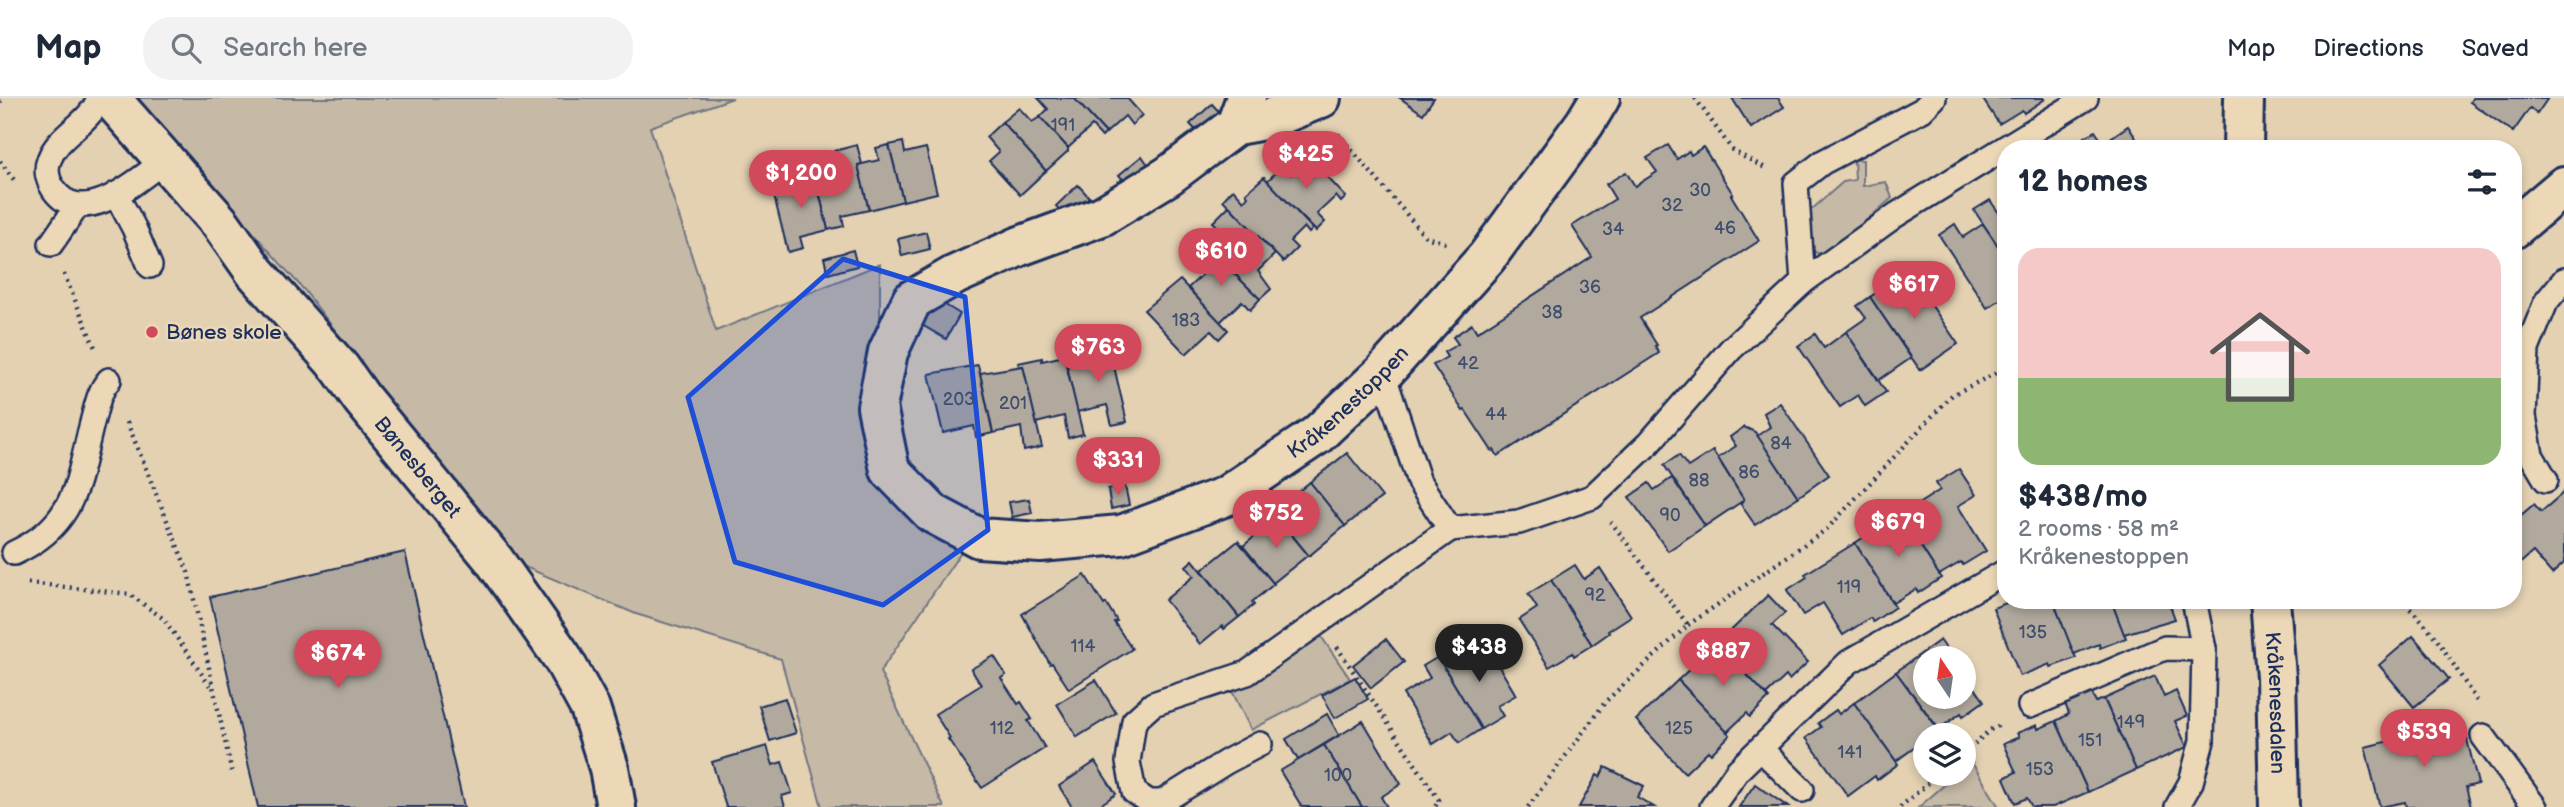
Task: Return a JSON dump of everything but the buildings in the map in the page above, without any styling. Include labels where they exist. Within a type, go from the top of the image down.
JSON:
[{"type":"street","name":"Bønesberget","points":[[110,98],[221,224],[255,272],[340,368],[494,560],[562,657],[590,708],[609,768],[617,807]]},
{"type":"street","name":"Kråkenestoppen","points":[[1321,99],[1270,119],[1241,112],[1168,176],[1102,216],[1020,246],[955,275],[912,300],[888,352],[877,408],[890,470],[932,513],[979,538],[1040,542],[1121,535],[1226,496],[1317,435],[1383,373],[1486,257],[1585,123],[1600,98]]},
{"type":"street","points":[[2243,140],[2244,98]]},
{"type":"street","points":[[2522,221],[2564,186]]},
{"type":"street","name":"Kråkenesdalen","points":[[2271,609],[2276,677],[2279,807]]},
{"type":"lane","points":[[99,98],[88,117],[54,148],[47,163],[47,179],[56,193],[72,204],[95,204],[116,194],[165,160]]},
{"type":"lane","points":[[1803,282],[1796,183],[1823,162],[1922,110],[1934,98]]},
{"type":"lane","points":[[2017,140],[2085,98]]},
{"type":"lane","points":[[1260,744],[1162,802],[1149,802],[1134,792],[1128,762],[1134,721],[1153,704],[1247,673],[1450,528],[1519,522],[1592,496],[1649,443],[1731,349],[1803,282],[1896,215],[1997,152]]},
{"type":"lane","points":[[116,194],[150,266]]},
{"type":"lane","points":[[51,244],[78,205]]},
{"type":"lane","points":[[2546,480],[2531,455],[2524,416],[2527,349],[2546,302],[2564,280]]},
{"type":"lane","points":[[1383,373],[1419,482],[1450,528]]},
{"type":"lane","points":[[14,553],[30,546],[41,537],[62,517],[71,503],[84,463],[97,402],[109,380]]},
{"type":"lane","points":[[1712,807],[1738,770],[1849,662],[1997,576]]},
{"type":"lane","points":[[2177,807],[2191,782],[2202,741],[2204,649],[2196,609]]},
{"type":"lane","points":[[2030,706],[2165,648],[2204,649]]},
{"type":"lane","points":[[2483,736],[2535,807]]},
{"type":"lane","points":[[1760,749],[1802,790]]},
{"type":"path","points":[[0,102],[4,98]]},
{"type":"path","points":[[1695,98],[1732,151],[1796,183]]},
{"type":"path","points":[[1321,99],[1328,123],[1426,237],[1486,257]]},
{"type":"path","points":[[0,161],[17,185]]},
{"type":"path","points":[[51,244],[188,572],[232,773]]},
{"type":"path","points":[[1528,807],[1606,701],[1688,625],[1827,529],[1952,395],[1997,372]]},
{"type":"path","points":[[1592,496],[1688,625]]},
{"type":"path","points":[[26,583],[129,594],[163,619],[215,692]]},
{"type":"path","points":[[1320,621],[1439,800],[1435,807]]},
{"type":"path","points":[[1976,742],[1990,730],[2016,718],[2030,706]]},
{"type":"path","points":[[1899,807],[1924,786]]},
{"type":"highlighted area","points":[[843,259],[965,297],[988,530],[883,605],[735,562],[688,397]]},
{"type":"shaded area","points":[[133,98],[733,98],[650,127],[716,331],[880,264],[880,467],[963,549],[880,672],[944,807],[822,807],[781,659],[636,614],[513,562],[304,290]]},
{"type":"shaded area","points":[[1854,160],[1863,160],[1863,186],[1886,182],[1892,198],[1826,256],[1809,250],[1805,231],[1810,211],[1843,182],[1855,180]]},
{"type":"shaded area","points":[[1321,636],[1350,679],[1251,730],[1232,691],[1246,686]]},
{"type":"shaded area","points":[[1976,769],[1999,807],[1919,807],[1943,786],[1976,786]]},
{"type":"place","name":"Bønes skole","points":[[152,332]]}]
